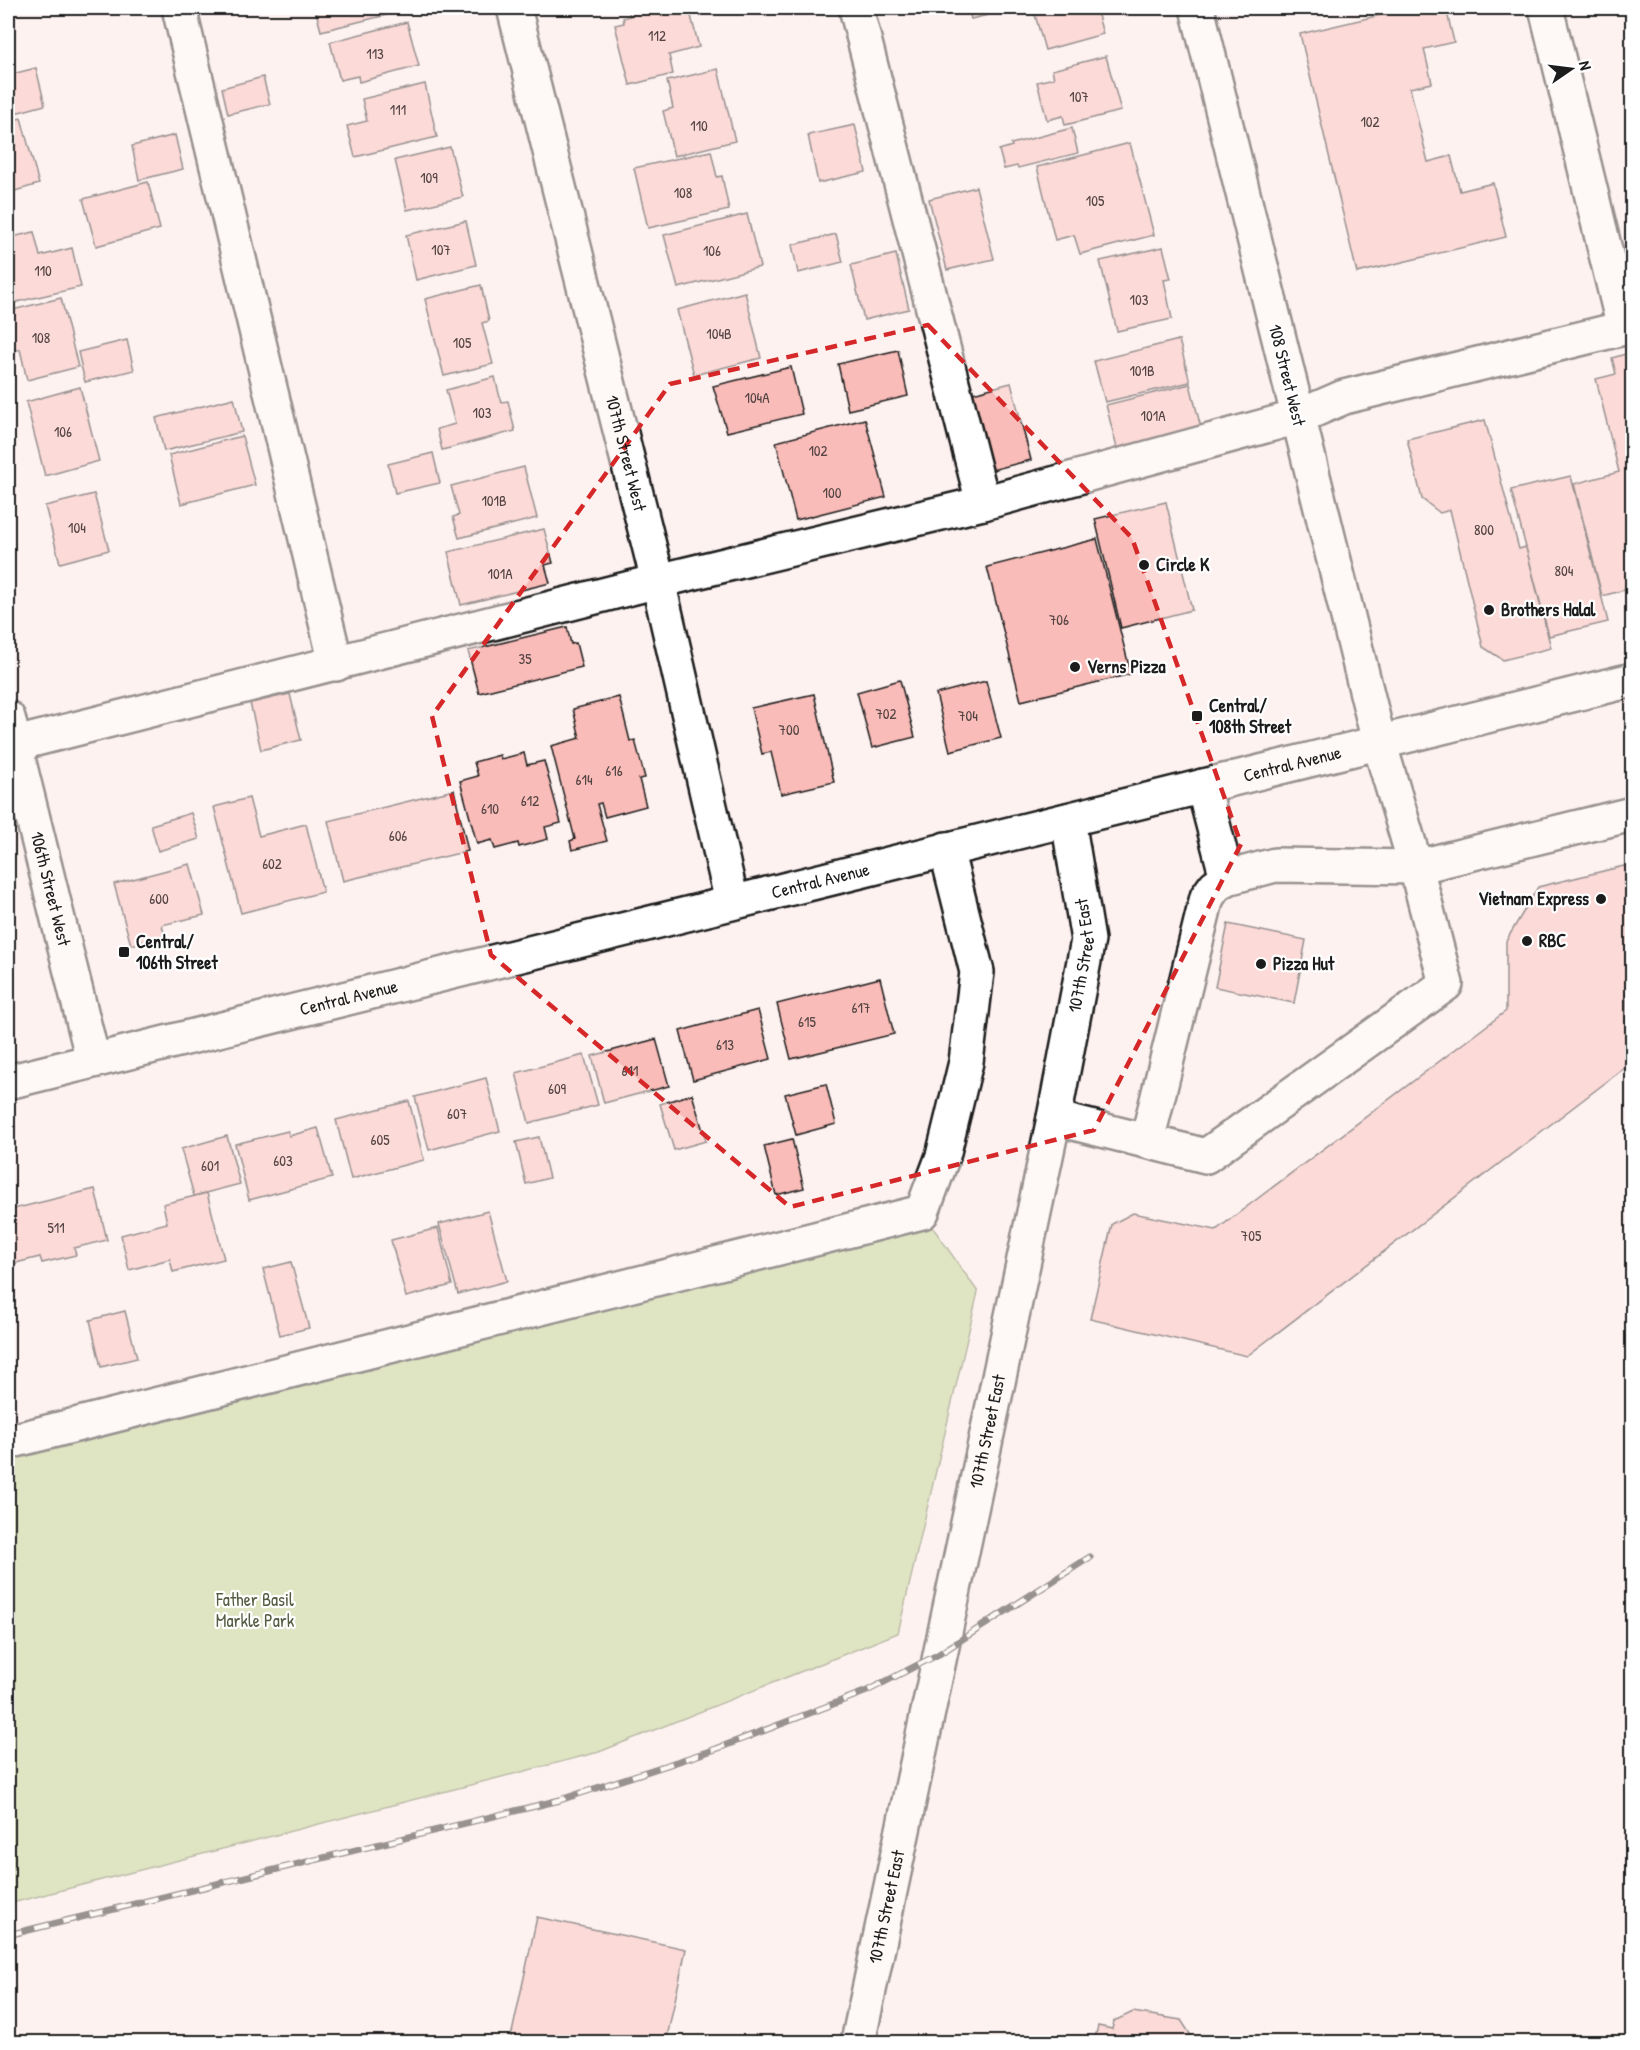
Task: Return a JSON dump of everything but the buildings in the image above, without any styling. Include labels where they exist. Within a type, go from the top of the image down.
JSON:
[{"type":"street","points":[[179,8],[336,664]]},
{"type":"street","name":"107th Street West","points":[[514,8],[658,581],[732,902]]},
{"type":"street","points":[[856,8],[983,503]]},
{"type":"street","name":"108 Street West","points":[[1147,1141],[1206,1156],[1446,984],[1416,867],[1379,742],[1197,8]]},
{"type":"street","points":[[10,736],[336,664],[658,581],[983,503],[1298,417],[1344,397],[1628,327],[1546,8]]},
{"type":"street","name":"Central Avenue","points":[[8,1082],[1632,680]]},
{"type":"street","name":"106th Street West","points":[[10,736],[93,1060]]},
{"type":"street","points":[[1203,786],[1227,878]]},
{"type":"street","points":[[1054,1119],[1147,1141],[1207,897],[1215,886],[1227,878],[1275,865],[1416,867],[1632,814]]},
{"type":"street","name":"107th Street East","points":[[858,2043],[1054,1119],[1089,940],[1068,820]]},
{"type":"street","points":[[8,1442],[922,1212],[943,1156],[966,1062],[978,972],[946,849]]},
{"type":"highlighted area","points":[[928,325],[1132,538],[1241,844],[1094,1130],[790,1207],[491,955],[432,716],[670,384]]},
{"type":"green space","name":"Father Basil Markle Park","points":[[922,1212],[978,1292],[898,1633],[599,1752],[8,1904],[8,1442]]},
{"type":"railway","points":[[8,1935],[560,1800],[716,1749],[867,1691],[939,1654],[1090,1557]]},
{"type":"place","name":"Circle K","points":[[1144,565]]},
{"type":"place","name":"Brothers Halal","points":[[1489,610]]},
{"type":"place","name":"Verns Pizza","points":[[1075,667]]},
{"type":"place","name":"Central/ 108th Street","points":[[1197,716]]},
{"type":"place","name":"Vietnam Express","points":[[1601,899]]},
{"type":"place","name":"RBC","points":[[1527,941]]},
{"type":"place","name":"Central/ 106th Street","points":[[124,952]]},
{"type":"place","name":"Pizza Hut","points":[[1261,964]]}]
